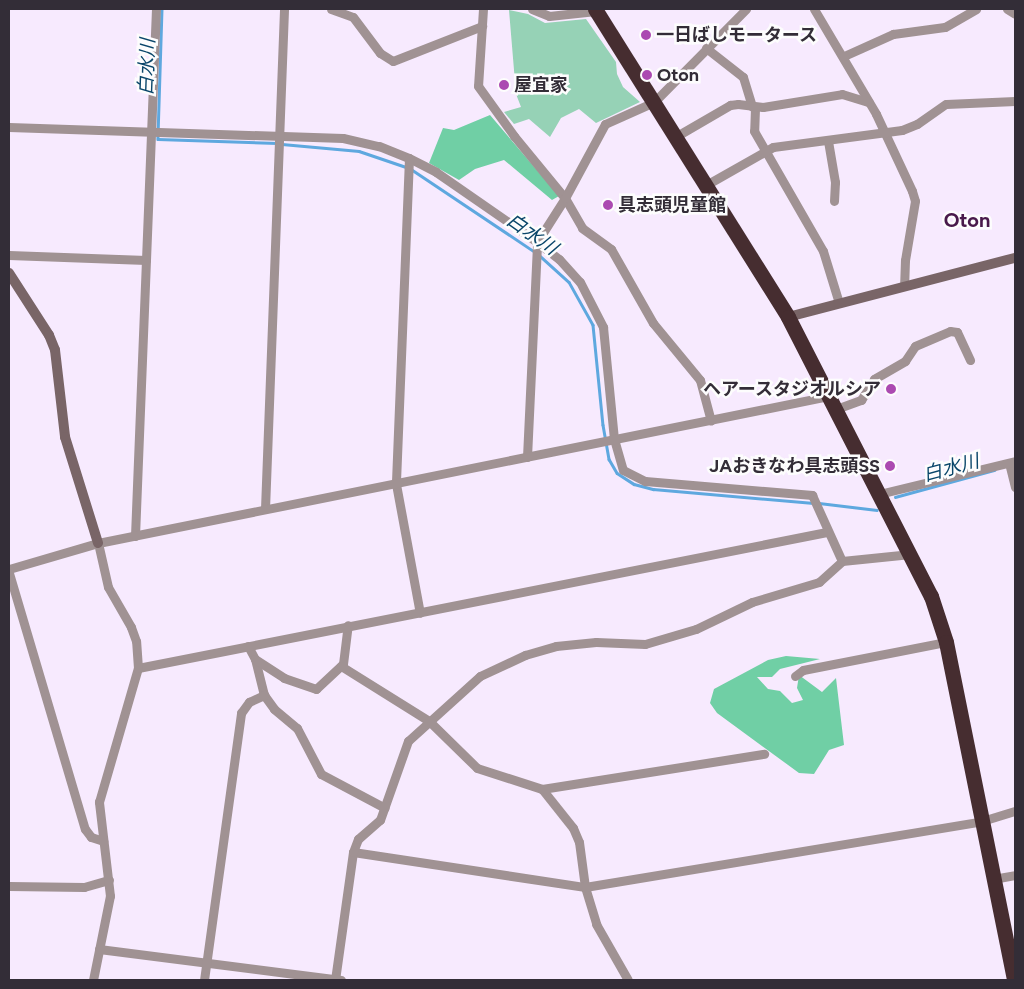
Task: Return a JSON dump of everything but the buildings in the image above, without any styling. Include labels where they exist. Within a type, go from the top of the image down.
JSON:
[{"type":"highway","points":[[596,10],[788,318],[911,554],[936,608],[946,642],[1014,980]]},
{"type":"street","points":[[135,536],[156,9]]},
{"type":"street","points":[[265,509],[284,9]]},
{"type":"street","points":[[331,9],[353,17],[380,52],[393,61],[482,26]]},
{"type":"street","points":[[353,17],[358,9]]},
{"type":"street","points":[[483,9],[478,86],[514,136],[565,198],[582,228],[610,249],[653,323],[700,380],[711,421]]},
{"type":"street","points":[[532,9],[549,16],[596,10]]},
{"type":"street","points":[[527,456],[537,242],[565,198],[605,124],[654,102],[746,9]]},
{"type":"street","points":[[814,9],[844,56],[886,133],[915,201],[905,260],[904,285]]},
{"type":"street","points":[[844,56],[893,34],[945,27],[976,9]]},
{"type":"street","points":[[1007,9],[1015,14]]},
{"type":"street","points":[[706,48],[743,77],[754,107],[752,124],[763,150],[823,251],[839,303]]},
{"type":"street","points":[[675,137],[730,105],[754,107],[842,94],[869,102]]},
{"type":"street","points":[[706,184],[763,150],[886,133],[917,124],[946,104],[1015,101]]},
{"type":"street","points":[[9,127],[342,138],[379,146],[410,158],[436,172],[537,242],[559,259],[580,282],[603,327],[614,439],[623,470],[645,481],[812,495],[827,532],[842,561]]},
{"type":"street","points":[[828,141],[835,182],[834,201]]},
{"type":"street","points":[[410,158],[396,484],[420,613]]},
{"type":"street","points":[[9,255],[146,260]]},
{"type":"street","points":[[788,318],[904,285],[1015,258]]},
{"type":"street","points":[[9,273],[49,335],[55,350],[65,437],[98,542],[108,587],[131,627],[136,642],[138,668],[101,794],[110,896],[93,980]]},
{"type":"street","points":[[9,569],[98,542],[396,484],[527,456],[711,421],[861,400],[874,379],[905,360],[915,346],[950,331],[957,332],[970,360]]},
{"type":"street","points":[[879,494],[1012,462],[1015,487]]},
{"type":"street","points":[[138,668],[348,625],[420,613],[827,532]]},
{"type":"street","points":[[99,949],[337,980],[352,852],[358,839],[380,820],[404,747],[429,721],[480,676],[525,655],[556,646],[596,642],[645,644],[696,629],[752,602],[819,582],[842,561],[911,554]]},
{"type":"street","points":[[9,573],[85,829],[91,837],[104,841]]},
{"type":"street","points":[[255,660],[284,678],[312,689],[321,687],[341,666],[348,625]]},
{"type":"street","points":[[795,676],[803,670],[946,642]]},
{"type":"street","points":[[248,646],[255,660],[264,695],[274,710],[296,728],[321,774],[385,808]]},
{"type":"street","points":[[341,666],[429,721],[477,768],[542,789],[764,754]]},
{"type":"street","points":[[204,980],[241,713],[249,702],[264,695]]},
{"type":"street","points":[[542,789],[576,835],[585,887],[596,924],[628,980]]},
{"type":"street","points":[[352,852],[585,887],[982,821],[1015,811]]},
{"type":"street","points":[[993,879],[1015,875]]},
{"type":"street","points":[[9,886],[84,887],[109,880]]},
{"type":"green space","points":[[509,10],[528,14],[545,23],[586,19],[616,62],[617,74],[623,87],[640,102],[596,123],[579,109],[561,118],[550,137],[529,119],[514,124],[504,112],[521,107],[516,94]]},
{"type":"green space","points":[[490,115],[559,196],[552,200],[504,160],[475,169],[459,180],[429,163],[443,128],[454,130]]},
{"type":"green space","points":[[786,656],[820,659],[780,669],[772,677],[757,677],[768,689],[780,691],[792,703],[803,700],[797,688],[799,675],[822,692],[836,678],[844,745],[829,750],[814,774],[799,773],[717,713],[710,703],[714,689],[768,660]]},
{"type":"waterway","name":"白水川","points":[[162,9],[158,139],[277,143]]},
{"type":"waterway","name":"白水川","points":[[282,144],[359,151],[406,167]]},
{"type":"waterway","name":"白水川","points":[[411,169],[535,252]]},
{"type":"waterway","name":"白水川","points":[[539,255],[569,282],[593,325],[603,425],[609,459],[617,473],[634,484],[653,489],[813,503]]},
{"type":"waterway","name":"白水川","points":[[895,497],[994,470]]},
{"type":"waterway","name":"白水川","points":[[819,503],[877,510]]},
{"type":"place","name":"一日ばしモータース","points":[[646,35]]},
{"type":"place","name":"Oton","points":[[647,75]]},
{"type":"place","name":"屋宜家","points":[[504,85]]},
{"type":"place","name":"具志頭児童館","points":[[608,205]]},
{"type":"place","name":"ヘアースタジオルシア","points":[[891,389]]},
{"type":"place","name":"JAおきなわ具志頭SS","points":[[890,466]]},
{"type":"district","name":"Oton","points":[[967,220]]}]
